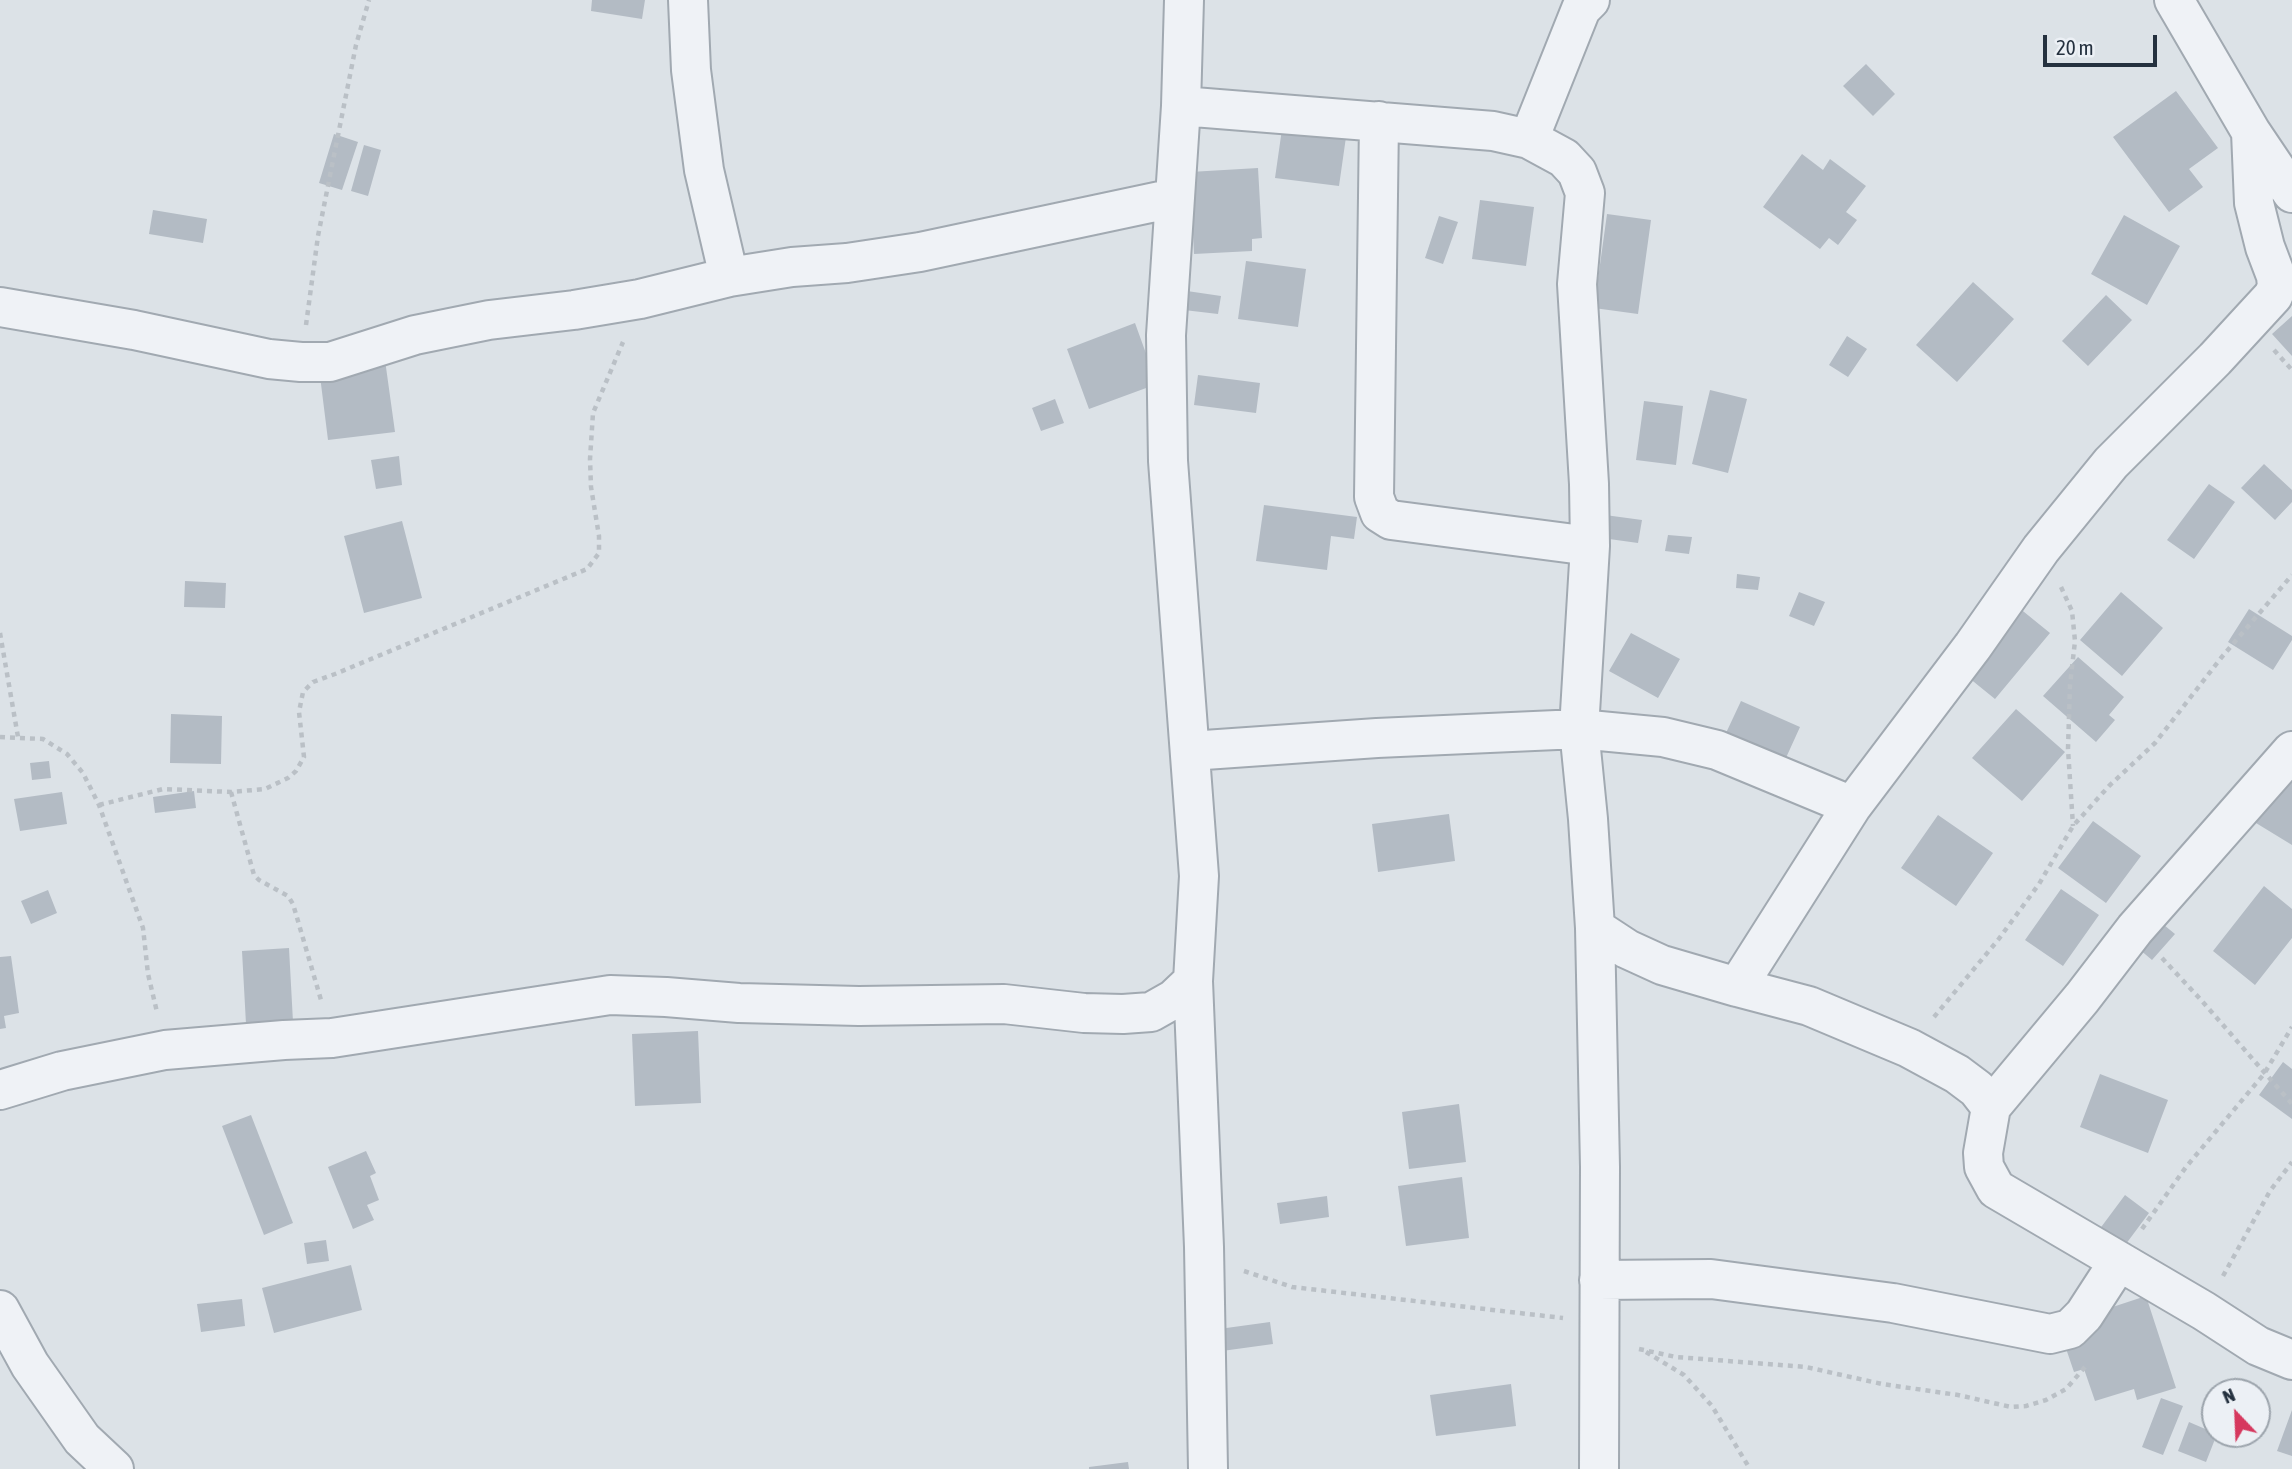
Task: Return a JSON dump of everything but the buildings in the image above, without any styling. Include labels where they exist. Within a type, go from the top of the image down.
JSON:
[{"type":"street","points":[[688,0],[691,69],[704,170],[729,277]]},
{"type":"street","points":[[1184,0],[1181,106],[1166,335],[1168,461],[1199,876],[1193,981],[1204,1247],[1208,1469]]},
{"type":"street","points":[[1529,139],[1581,9],[1590,0]]},
{"type":"street","points":[[2174,0],[2251,132],[2292,193]]},
{"type":"street","points":[[1181,106],[1493,131],[1529,139],[1564,158],[1577,172],[1585,193],[1577,284],[1590,545],[1579,729],[1595,928],[1600,1167],[1599,1469]]},
{"type":"street","points":[[1379,121],[1374,497],[1380,513],[1391,520],[1590,545]]},
{"type":"street","points":[[1737,988],[1852,806],[1973,646],[2041,549],[2111,463],[2215,359],[2273,296],[2277,287],[2276,276],[2265,247],[2254,203],[2251,132]]},
{"type":"street","points":[[0,307],[134,330],[270,359],[330,362],[415,334],[489,320],[640,299],[729,277],[920,252],[1174,198]]},
{"type":"street","points":[[1190,751],[1377,738],[1579,729],[1663,737],[1717,750],[1852,806]]},
{"type":"street","points":[[2292,751],[2135,929],[2082,998],[1991,1107],[1983,1153],[1984,1167],[1996,1189],[2204,1311],[2258,1346],[2292,1360]]},
{"type":"street","points":[[1595,928],[1662,965],[1809,1006],[1909,1048],[1957,1074],[1977,1089],[1991,1107]]},
{"type":"street","points":[[0,1090],[62,1071],[165,1050],[332,1038],[610,995],[765,1004],[1004,1004],[1084,1013],[1151,1012],[1174,999],[1193,981]]},
{"type":"street","points":[[1151,1012],[1195,1037]]},
{"type":"street","points":[[1599,1280],[1711,1279],[1893,1303],[2050,1334],[2070,1329],[2084,1315],[2119,1261]]},
{"type":"street","points":[[0,1310],[30,1364],[82,1439],[114,1469]]},
{"type":"path","points":[[301,362],[318,236],[356,45],[369,0]]},
{"type":"path","points":[[99,805],[163,789],[231,792],[265,789],[288,778],[296,771],[304,757],[299,712],[303,692],[313,682],[587,569],[599,553],[591,488],[593,413],[640,299]]},
{"type":"path","points":[[2041,549],[2072,611],[2075,640],[2070,685],[2068,749],[2073,826]]},
{"type":"path","points":[[1909,1048],[1998,940],[2039,884],[2073,826],[2109,786],[2155,743],[2292,575]]},
{"type":"path","points":[[0,633],[18,737]]},
{"type":"path","points":[[0,737],[43,739],[67,754],[83,773],[99,805],[143,928],[148,974],[165,1050]]},
{"type":"path","points":[[231,792],[254,875],[288,896],[293,904],[332,1038]]},
{"type":"path","points":[[2135,929],[2292,1104]]},
{"type":"path","points":[[2119,1261],[2186,1167],[2264,1074],[2292,1027]]},
{"type":"path","points":[[2204,1311],[2270,1191],[2292,1162]]},
{"type":"path","points":[[1204,1247],[1242,1270],[1292,1287],[1599,1328],[1684,1375],[1712,1406],[1751,1469]]},
{"type":"path","points":[[1643,1350],[1676,1357],[1805,1367],[2011,1407],[2026,1406],[2046,1401],[2066,1389],[2085,1367],[2084,1315]]}]
